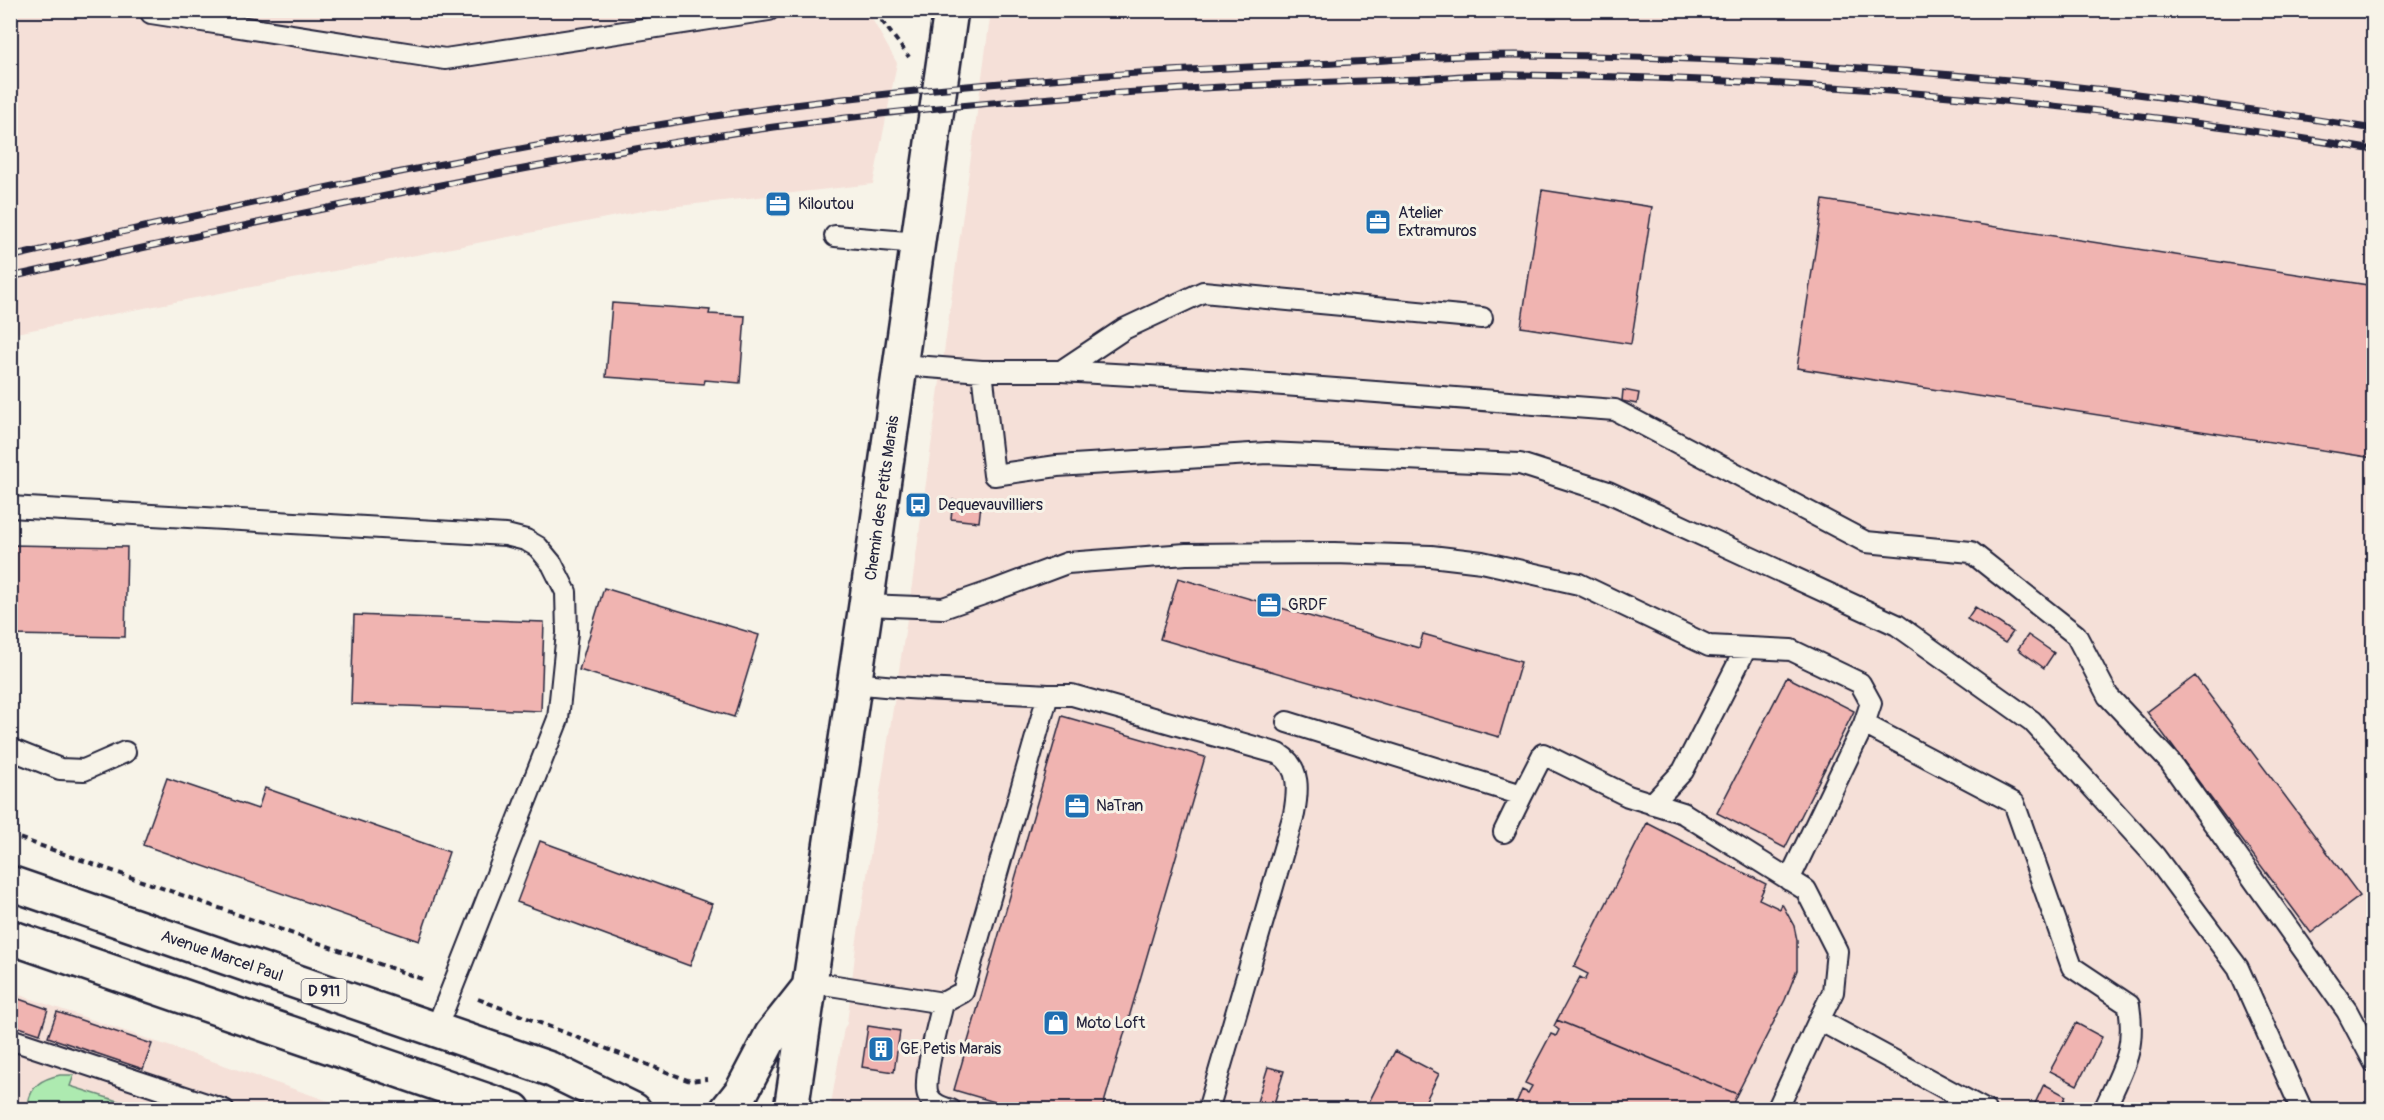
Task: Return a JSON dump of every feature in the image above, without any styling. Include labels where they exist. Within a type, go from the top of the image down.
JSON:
[{"type":"street","name":"Chemin des Petits Marais","points":[[791,1110],[855,683],[951,10]]},
{"type":"street","name":"Avenue Marcel Paul","points":[[10,883],[550,1069],[634,1110]]},
{"type":"street","points":[[10,937],[514,1110]]},
{"type":"street","points":[[726,1110],[742,1091],[772,1034],[811,984]]},
{"type":"lane","points":[[152,10],[151,13],[445,59],[769,10]]},
{"type":"lane","points":[[835,236],[918,243]]},
{"type":"lane","points":[[1061,371],[1124,329],[1203,292],[1482,318]]},
{"type":"lane","points":[[901,365],[982,371],[1061,371],[1202,378],[1615,410],[1866,542],[1971,552],[2076,635],[2108,696],[2170,762],[2347,1011],[2373,1062]]},
{"type":"lane","points":[[982,371],[994,475],[1057,466],[1267,453],[1520,464],[1608,492],[1897,625],[2032,722],[2154,855],[2238,968],[2302,1110]]},
{"type":"lane","points":[[10,507],[506,535],[526,540],[538,547],[552,564],[566,592],[567,633],[558,719],[436,1029]]},
{"type":"lane","points":[[866,604],[943,608],[1067,563],[1186,554],[1334,553],[1431,556],[1482,562],[1579,584],[1709,646],[1791,650],[1860,683],[1871,703],[1864,724],[1789,880]]},
{"type":"lane","points":[[1652,804],[1683,771],[1746,648]]},
{"type":"lane","points":[[855,683],[896,688],[1072,695],[1272,752],[1285,758],[1296,774],[1297,796],[1294,814],[1208,1110]]},
{"type":"lane","points":[[811,984],[943,1003],[963,992],[1048,695]]},
{"type":"lane","points":[[1287,722],[1522,795]]},
{"type":"lane","points":[[1864,724],[2014,802],[2072,966],[2129,1005],[2132,1027],[2129,1054],[2103,1110]]},
{"type":"lane","points":[[10,749],[60,769],[84,770],[125,752]]},
{"type":"lane","points":[[1504,832],[1543,754],[1628,796],[1683,813],[1806,890],[1837,951],[1833,992],[1777,1110]]},
{"type":"lane","points":[[943,1003],[926,1086],[931,1100],[938,1106],[951,1110]]},
{"type":"lane","points":[[1819,1020],[1985,1110]]},
{"type":"lane","points":[[10,1039],[224,1110]]},
{"type":"path","points":[[10,836],[451,989],[690,1081],[711,1079]]},
{"type":"shaded area","points":[[10,11],[949,11],[872,19],[897,63],[873,184],[652,209],[11,334]]},
{"type":"shaded area","points":[[991,11],[2373,11],[2373,1109],[830,1110],[844,1028],[847,1024],[856,946],[909,606]]},
{"type":"shaded area","points":[[11,992],[352,1109],[11,1109]]},
{"type":"green space","points":[[60,1075],[74,1075],[70,1086],[143,1109],[47,1110],[28,1104],[29,1097],[38,1084]]},
{"type":"building","points":[[487,10],[522,10],[521,15]]},
{"type":"building","points":[[1542,190],[1652,207],[1631,344],[1521,327]]},
{"type":"building","points":[[1823,200],[2374,286],[2374,458],[1797,368]]},
{"type":"building","points":[[612,303],[710,310],[709,314],[745,316],[740,383],[705,380],[704,384],[606,377]]},
{"type":"building","points":[[1623,390],[1639,393],[1637,404],[1622,401]]},
{"type":"building","points":[[953,500],[981,504],[979,522],[951,519]]},
{"type":"building","points":[[10,545],[127,547],[125,637],[10,635]]},
{"type":"building","points":[[1178,578],[1419,648],[1423,634],[1521,662],[1499,737],[1160,639]]},
{"type":"building","points":[[604,588],[759,635],[734,717],[579,670]]},
{"type":"building","points":[[1975,607],[2013,632],[2005,643],[1967,619]]},
{"type":"building","points":[[354,615],[544,622],[541,711],[351,704]]},
{"type":"building","points":[[2028,635],[2054,653],[2044,668],[2018,649]]},
{"type":"building","points":[[2195,676],[2360,896],[2311,933],[2147,712]]},
{"type":"building","points":[[1787,677],[1854,711],[1785,848],[1717,813]]},
{"type":"building","points":[[1062,716],[1205,757],[1102,1110],[1022,1110],[954,1090]]},
{"type":"building","points":[[167,778],[258,809],[265,788],[449,852],[419,941],[143,845]]},
{"type":"building","points":[[1647,823],[1766,884],[1759,899],[1780,909],[1782,904],[1794,926],[1797,940],[1797,970],[1785,1000],[1737,1094],[1557,1020],[1580,977],[1585,980],[1588,974],[1574,967]]},
{"type":"building","points":[[540,841],[712,904],[690,966],[517,902]]},
{"type":"building","points":[[10,996],[48,1009],[40,1034],[10,1024]]},
{"type":"building","points":[[57,1012],[152,1044],[143,1069],[48,1037]]},
{"type":"building","points":[[1557,1020],[1737,1094],[1730,1110],[1513,1110],[1522,1090],[1528,1093],[1532,1086],[1525,1083],[1551,1034],[1556,1036],[1559,1030],[1554,1026]]},
{"type":"building","points":[[2076,1023],[2102,1037],[2077,1085],[2050,1071]]},
{"type":"building","name":"GE Petis Marais","points":[[868,1026],[900,1031],[894,1072],[862,1067]]},
{"type":"building","points":[[1395,1051],[1439,1074],[1421,1110],[1374,1110],[1367,1106]]},
{"type":"building","points":[[1268,1067],[1284,1071],[1272,1110],[1256,1105]]},
{"type":"building","points":[[2044,1084],[2066,1096],[2060,1110],[2032,1110]]},
{"type":"building","points":[[28,1104],[47,1110],[26,1110]]},
{"type":"railway","points":[[10,257],[397,173],[688,120],[917,91],[1180,70],[1490,55],[1647,57],[1778,63],[2083,87],[2208,103],[2374,129]]},
{"type":"railway","points":[[10,277],[486,176],[774,127],[948,107],[1240,86],[1503,75],[1623,77],[1838,87],[2160,118],[2374,150]]},
{"type":"place","name":"Kiloutou","points":[[778,204]]},
{"type":"place","name":"Atelier Extramuros","points":[[1378,222]]},
{"type":"place","name":"Dequevauvilliers","points":[[918,505]]},
{"type":"place","name":"GRDF","points":[[1269,605]]},
{"type":"place","name":"NaTran","points":[[1077,806]]},
{"type":"place","name":"Moto Loft","points":[[1056,1023]]},
{"type":"place","name":"GE Petis Marais","points":[[881,1049]]}]
